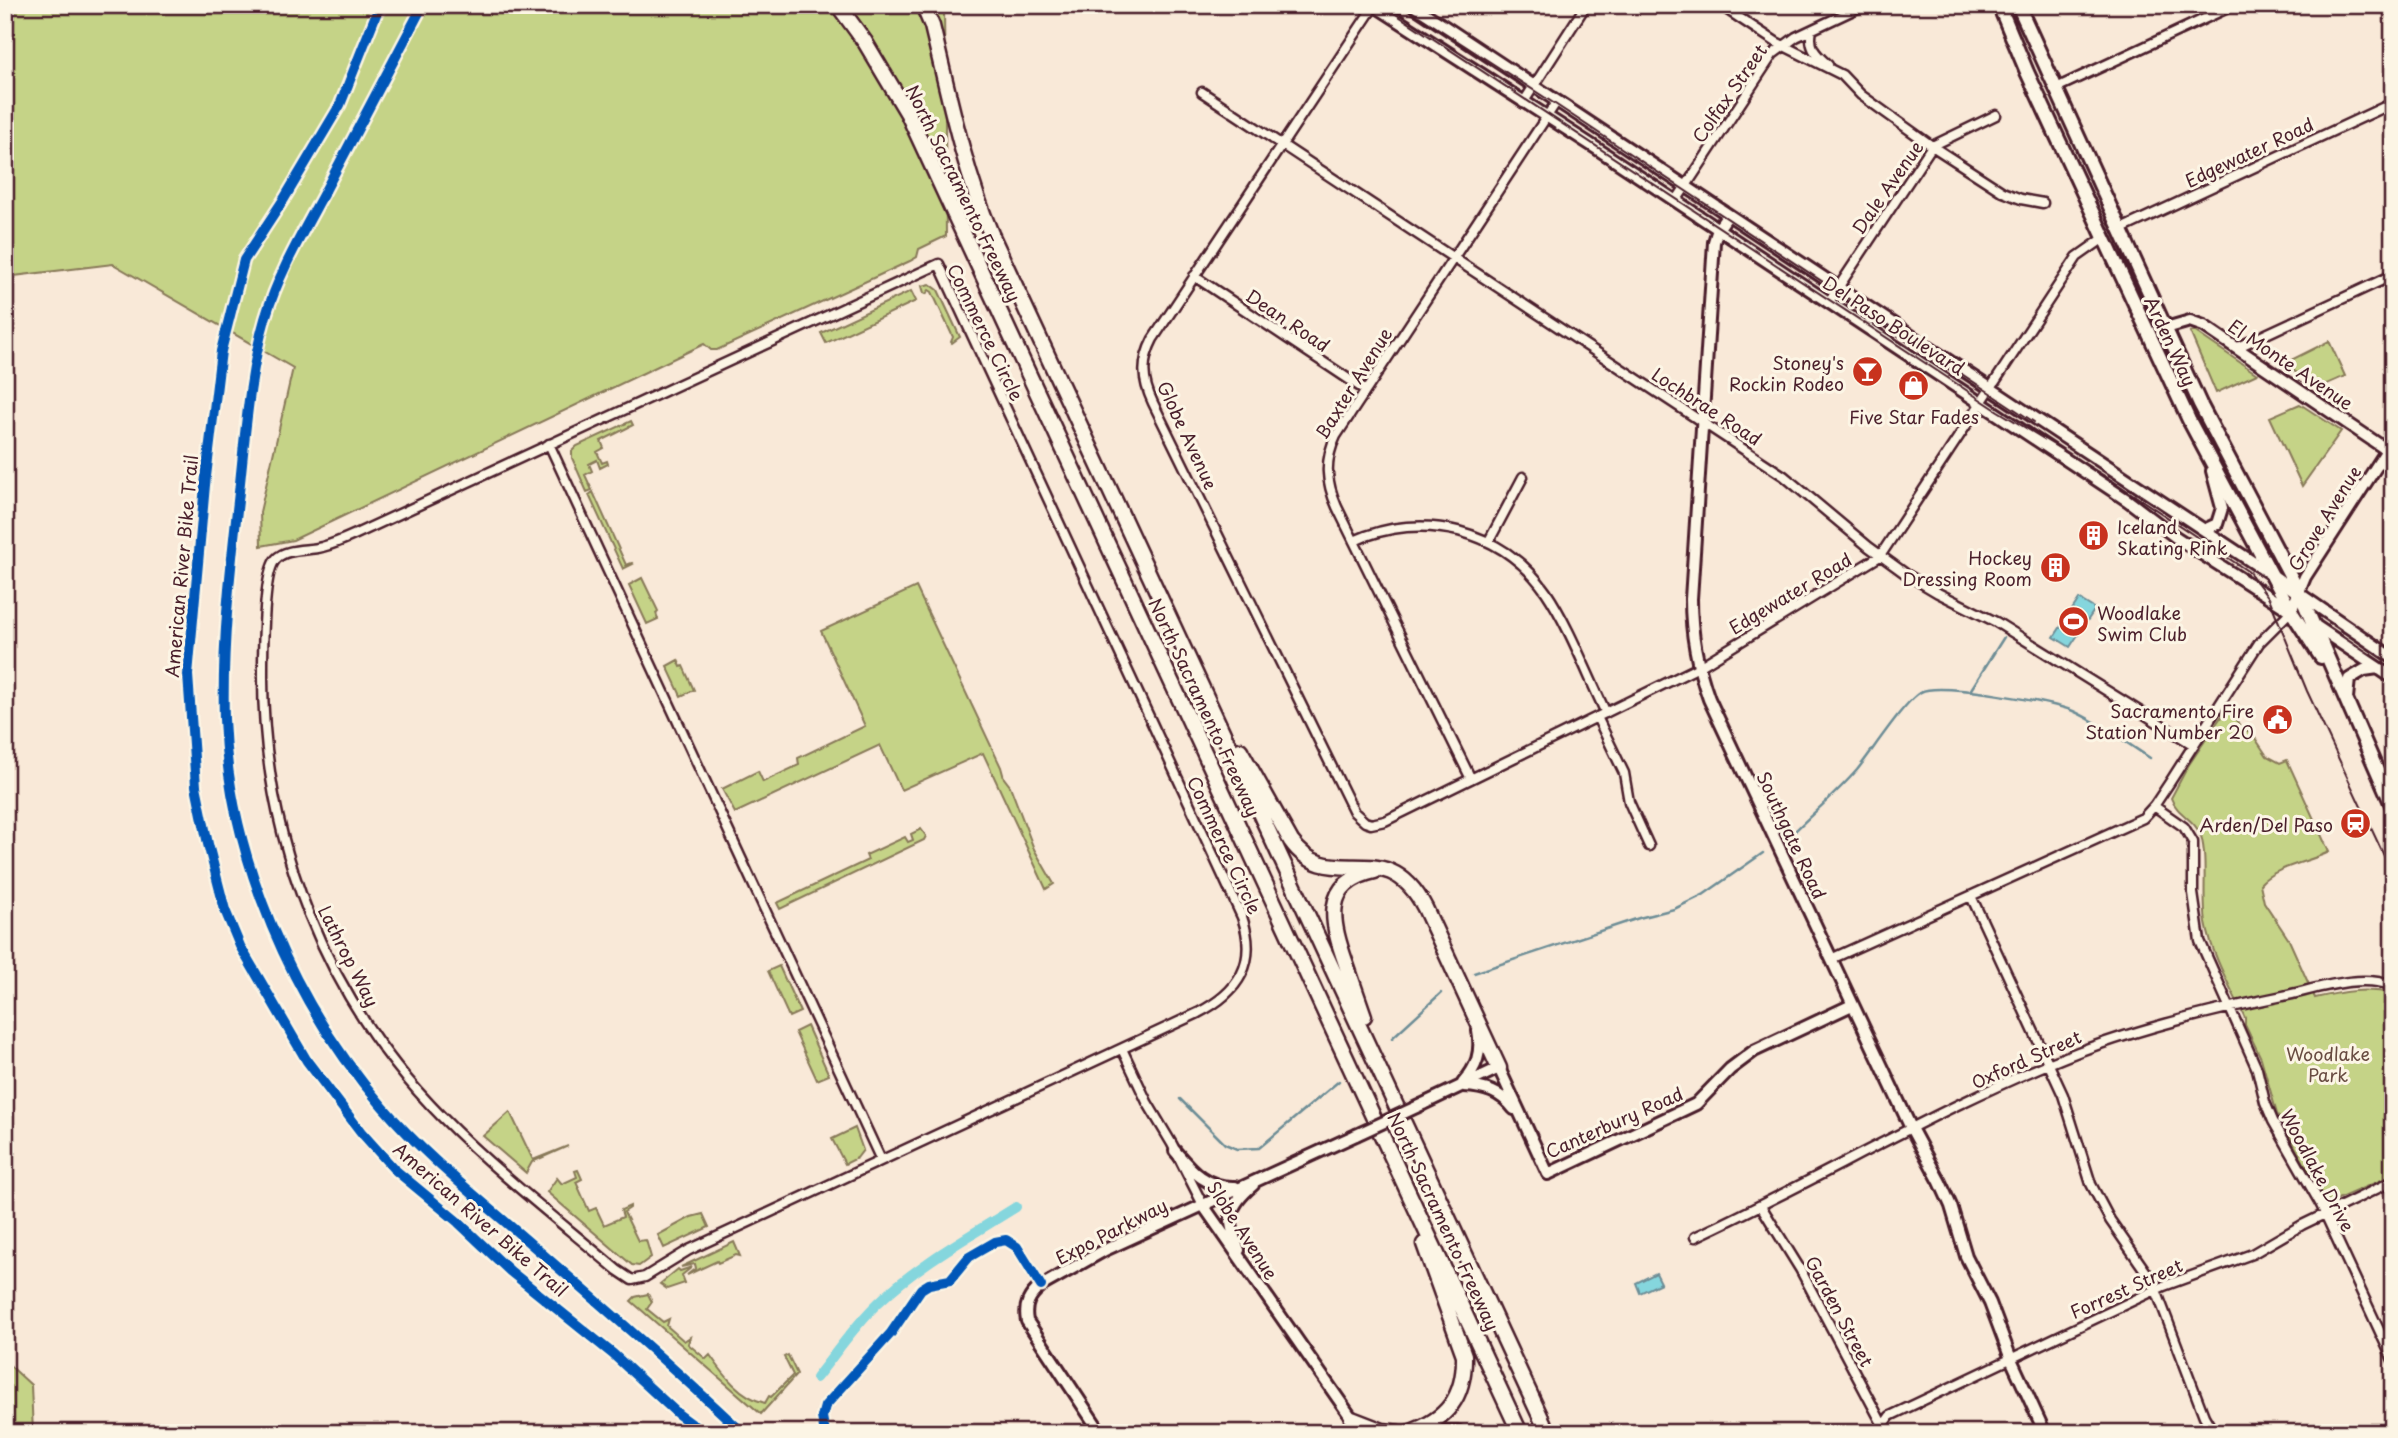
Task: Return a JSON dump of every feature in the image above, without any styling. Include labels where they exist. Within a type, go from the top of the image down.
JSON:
[{"type":"highway","name":"North Sacramento Freeway","points":[[838,5],[865,42],[908,114],[1520,1433]]},
{"type":"highway","name":"North Sacramento Freeway","points":[[923,5],[932,26],[964,160],[976,197],[1548,1433]]},
{"type":"highway","points":[[1179,638],[1295,847],[1309,859],[1326,866],[1370,866],[1387,870],[1406,879],[1419,896],[1499,1069]]},
{"type":"highway","points":[[1387,870],[1365,874],[1350,882],[1338,895],[1333,912],[1335,932],[1387,1084]]},
{"type":"highway","points":[[1352,1419],[1383,1431],[1399,1433],[1424,1428],[1437,1420],[1453,1402],[1461,1384],[1464,1355],[1391,1150]]},
{"type":"highway","points":[[1443,1433],[1458,1433]]},
{"type":"main road","name":"Arden Way","points":[[1999,5],[2182,405],[2291,611],[2336,679]]},
{"type":"main road","name":"Arden Way","points":[[2018,5],[2054,89],[2208,419],[2300,594],[2393,807]]},
{"type":"main road","points":[[2165,328],[2166,346],[2180,382],[2182,405]]},
{"type":"street","name":"Del Paso Boulevard","points":[[1374,5],[1676,201],[2127,500],[2177,538],[2393,678]]},
{"type":"street","name":"Globe Avenue","points":[[1365,822],[1358,818],[1348,799],[1148,392],[1144,365],[1149,347],[1194,276],[1374,5]]},
{"type":"street","name":"Del Paso Boulevard","points":[[1412,5],[2393,658]]},
{"type":"street","points":[[1523,103],[1586,5]]},
{"type":"street","points":[[1720,5],[1783,45],[1835,71]]},
{"type":"street","name":"Colfax Street","points":[[1676,201],[1768,61],[1783,45],[1864,5]]},
{"type":"street","points":[[2054,89],[2234,5]]},
{"type":"street","points":[[2381,5],[2393,12]]},
{"type":"street","points":[[1812,30],[1810,41],[1813,51],[1861,94],[1931,146],[2003,192],[2043,203]]},
{"type":"street","name":"Lochbrae Road","points":[[1202,92],[1804,491],[1880,556],[1938,593],[1996,622],[2194,746]]},
{"type":"street","name":"Baxter Avenue","points":[[1471,779],[1332,495],[1327,464],[1336,436],[1365,390],[1557,101]]},
{"type":"street","name":"Edgewater Road","points":[[2119,230],[2393,103]]},
{"type":"street","name":"Dale Avenue","points":[[1828,303],[1931,146],[1996,115]]},
{"type":"street","name":"Southgate Road","points":[[1728,215],[1718,229],[1714,242],[1702,422],[1691,599],[1693,640],[1699,667],[1709,699],[1911,1128],[1951,1206],[1966,1256],[1997,1318],[2011,1359],[2045,1433]]},
{"type":"street","name":"Edgewater Road","points":[[1365,822],[1371,824],[1385,821],[1699,667],[1880,556],[2077,257],[2104,238]]},
{"type":"street","name":"Commerce Circle","points":[[549,444],[939,264],[1246,929],[1248,944],[1244,970],[1227,996],[1209,1007],[881,1160]]},
{"type":"street","points":[[2236,348],[2393,275]]},
{"type":"street","name":"Dean Road","points":[[1194,276],[1365,390]]},
{"type":"street","name":"El Monte Avenue","points":[[2165,328],[2194,321],[2391,450]]},
{"type":"street","points":[[549,444],[881,1160]]},
{"type":"street","name":"Lathrop Way","points":[[549,444],[347,538],[323,547],[282,554],[273,564],[265,611],[263,653],[263,707],[269,772],[287,852],[302,898],[328,958],[385,1051],[442,1117],[617,1270],[632,1280],[645,1278],[679,1255],[881,1160]]},
{"type":"street","name":"Grove Avenue","points":[[2291,611],[2305,578],[2391,450]]},
{"type":"street","points":[[2204,530],[2217,524],[2222,512],[2209,458]]},
{"type":"street","points":[[1489,541],[1523,477]]},
{"type":"street","points":[[1354,541],[1381,530],[1419,526],[1450,529],[1489,541],[1515,559],[1546,592],[1601,715],[1624,773],[1629,802],[1649,846]]},
{"type":"street","points":[[1831,959],[2143,818],[2194,746],[2266,632],[2291,611]]},
{"type":"street","points":[[2347,701],[2349,679],[2360,672],[2378,668]]},
{"type":"street","name":"Woodlake Drive","points":[[2154,806],[2184,827],[2193,842],[2193,893],[2198,933],[2206,956],[2257,1069],[2273,1121],[2326,1214],[2393,1360]]},
{"type":"street","points":[[1971,895],[2067,1105],[2091,1184],[2106,1213],[2156,1290],[2204,1416],[2214,1433]]},
{"type":"street","name":"Oxford Street","points":[[1695,1237],[1911,1128],[2106,1042],[2230,1007],[2351,983],[2375,982],[2393,986]]},
{"type":"street","name":"Canterbury Road","points":[[1499,1069],[1548,1174],[1696,1104],[1730,1069],[1754,1051],[1852,1004]]},
{"type":"street","points":[[1462,1086],[1474,1070],[1479,1055],[1475,1017]]},
{"type":"street","name":"Slobe Avenue","points":[[1122,1049],[1147,1102],[1203,1205],[1362,1433]]},
{"type":"street","points":[[1203,1205],[1499,1069]]},
{"type":"street","points":[[1462,1086],[1487,1088],[1498,1094],[1523,1121]]},
{"type":"street","points":[[1175,1151],[1206,1182],[1221,1186],[1241,1186]]},
{"type":"street","points":[[1244,1266],[1230,1220],[1233,1208],[1243,1194],[1266,1176]]},
{"type":"street","name":"Forrest Street","points":[[1878,1433],[1885,1429],[1890,1416],[2156,1290],[2252,1254],[2393,1181]]},
{"type":"street","name":"Expo Parkway","points":[[1101,1433],[1030,1326],[1026,1316],[1027,1301],[1041,1286],[1096,1255],[1203,1205]]},
{"type":"street","name":"Garden Street","points":[[1761,1206],[1800,1269],[1885,1429]]},
{"type":"green space","points":[[5,5],[944,5],[946,236],[919,249],[917,257],[910,261],[717,350],[711,350],[704,344],[293,540],[261,546],[260,512],[293,368],[113,264],[5,277]]},
{"type":"green space","points":[[930,284],[938,290],[960,337],[952,343],[953,337],[932,292],[929,290],[924,293],[922,286]]},
{"type":"green space","points":[[911,291],[916,301],[826,343],[821,333]]},
{"type":"green space","points":[[2194,331],[2257,374],[2216,393],[2190,332]]},
{"type":"green space","points":[[2329,341],[2345,376],[2320,387],[2283,364]]},
{"type":"green space","points":[[2300,404],[2341,431],[2302,486],[2270,417]]},
{"type":"green space","points":[[631,421],[633,425],[601,441],[604,448],[597,452],[602,463],[607,461],[608,464],[600,468],[597,460],[589,464],[592,471],[585,475],[592,490],[587,492],[572,458],[572,451],[577,446]]},
{"type":"green space","points":[[593,492],[626,565],[633,564],[623,569],[589,495]]},
{"type":"green space","points":[[642,578],[658,611],[658,619],[647,624],[629,585]]},
{"type":"green space","points":[[916,587],[1010,786],[1034,849],[1054,884],[1046,889],[983,753],[901,790],[880,745],[735,813],[722,789],[758,771],[763,782],[799,765],[798,758],[865,726],[821,631]]},
{"type":"green space","points":[[678,660],[694,690],[681,696],[667,666]]},
{"type":"green space","name":"Woodlake Park","points":[[2227,708],[2241,728],[2253,735],[2267,756],[2280,763],[2287,760],[2329,852],[2274,873],[2260,884],[2264,902],[2289,940],[2315,998],[2363,991],[2393,994],[2393,1175],[2331,1202],[2324,1199],[2277,1114],[2261,1058],[2209,935],[2205,913],[2201,836],[2195,825],[2177,809],[2171,798],[2188,766]]},
{"type":"green space","points":[[921,829],[926,836],[924,840],[780,909],[777,903],[868,860],[866,855],[905,837],[908,842],[913,840],[911,834]]},
{"type":"green space","points":[[779,966],[800,1012],[789,1017],[768,971]]},
{"type":"green space","points":[[807,1026],[829,1075],[817,1080],[795,1032]]},
{"type":"green space","points":[[510,1112],[533,1160],[568,1146],[532,1162],[526,1173],[483,1136]]},
{"type":"green space","points":[[855,1128],[863,1150],[857,1158],[845,1164],[832,1139]]},
{"type":"green space","points":[[578,1170],[582,1179],[576,1182],[589,1211],[596,1208],[604,1225],[623,1217],[621,1210],[630,1206],[624,1212],[638,1241],[646,1240],[651,1257],[639,1266],[632,1265],[547,1192],[557,1178],[562,1184],[577,1177],[575,1171]]},
{"type":"green space","points":[[703,1214],[709,1227],[664,1248],[658,1235],[691,1217]]},
{"type":"green space","points":[[734,1242],[740,1256],[736,1255],[718,1263],[717,1261],[687,1275],[696,1268],[695,1264],[681,1267]]},
{"type":"green space","points":[[692,1267],[682,1275],[685,1283],[667,1289],[660,1284],[678,1269],[680,1271]]},
{"type":"green space","points":[[648,1294],[652,1302],[647,1309],[663,1322],[669,1319],[667,1326],[684,1341],[690,1337],[688,1344],[706,1359],[710,1355],[727,1377],[748,1396],[765,1403],[769,1396],[793,1375],[784,1357],[788,1355],[797,1374],[761,1414],[631,1301],[635,1297]]},
{"type":"green space","points":[[5,1361],[31,1385],[33,1433],[5,1433]]},
{"type":"water","points":[[2079,599],[2095,609],[2070,647],[2054,637]]},
{"type":"water","points":[[1656,1273],[1661,1283],[1640,1293],[1636,1283]]},
{"type":"waterway","points":[[1970,691],[2004,637]]},
{"type":"waterway","points":[[1782,840],[1793,833],[1850,778],[1897,716],[1921,692],[1949,689],[1971,691],[2061,707],[2093,721],[2150,758]]},
{"type":"waterway","points":[[1474,973],[1674,909],[1703,895],[1763,853]]},
{"type":"waterway","points":[[1392,1038],[1441,993]]},
{"type":"waterway","points":[[1180,1099],[1225,1144],[1237,1149],[1259,1148],[1339,1081]]},
{"type":"waterway","points":[[816,1378],[861,1320],[894,1289],[945,1251],[1016,1207]]},
{"type":"tram line","points":[[1382,5],[1998,411],[2113,481],[2249,572],[2269,598],[2307,691],[2393,875]]},
{"type":"tram line","points":[[1402,5],[2034,422]]},
{"type":"cycle path","name":"American River Bike Trail","points":[[383,5],[377,12],[340,105],[244,260],[221,351],[205,485],[188,675],[196,786],[208,844],[225,910],[240,946],[307,1061],[361,1132],[394,1169],[458,1222],[510,1271],[613,1354],[678,1414],[704,1433]]},
{"type":"cycle path","name":"American River Bike Trail","points":[[423,5],[292,254],[270,302],[259,341],[245,433],[225,637],[224,719],[238,823],[253,875],[294,975],[321,1022],[383,1107],[451,1175],[635,1334],[743,1433]]},
{"type":"cycle path","points":[[825,1433],[822,1417],[825,1406],[891,1333],[921,1289],[929,1284],[950,1280],[969,1257],[995,1242],[1006,1240],[1017,1247],[1041,1286]]},
{"type":"place","name":"Stoney's Rockin Rodeo","points":[[1867,372]]},
{"type":"place","name":"Five Star Fades","points":[[1914,386]]},
{"type":"place","name":"Iceland Skating Rink","points":[[2094,536]]},
{"type":"place","name":"Hockey Dressing Room","points":[[2055,567]]},
{"type":"place","name":"Woodlake Swim Club","points":[[2074,622]]},
{"type":"place","name":"Sacramento Fire Station Number 20","points":[[2277,720]]},
{"type":"place","name":"Arden/Del Paso","points":[[2356,824]]}]
